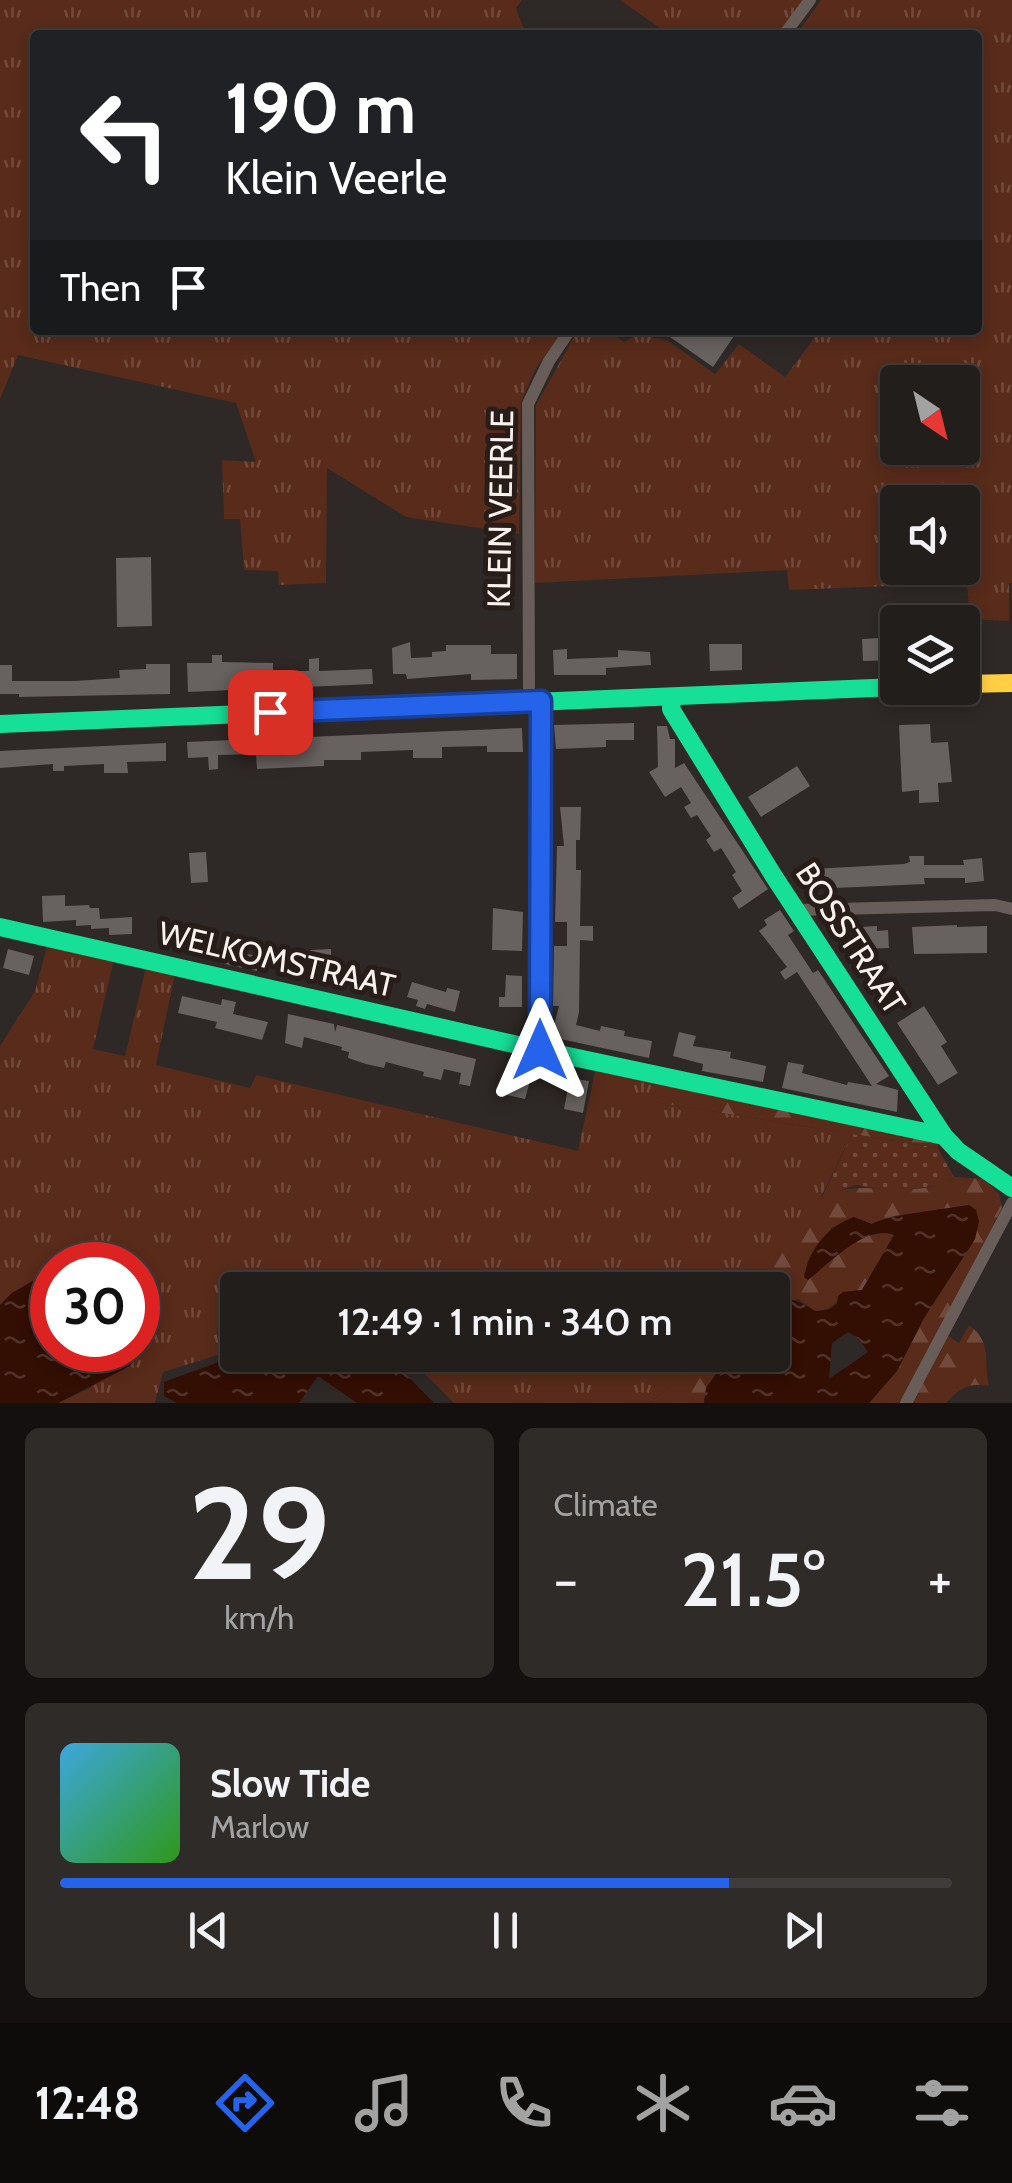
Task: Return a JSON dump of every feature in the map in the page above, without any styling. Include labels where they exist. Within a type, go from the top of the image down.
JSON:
[{"type":"street","points":[[788,30],[810,0]]},
{"type":"street","name":"KLEIN VEERLE","points":[[535,701],[526,424],[533,389],[567,335]]},
{"type":"street","points":[[980,684],[1012,683]]},
{"type":"street","points":[[0,724],[880,687]]},
{"type":"street","name":"BOSSTRAAT","points":[[672,697],[671,708],[944,1136],[958,1151],[1012,1188]]},
{"type":"street","points":[[535,701],[540,1050]]},
{"type":"street","points":[[797,910],[995,905],[1012,910]]},
{"type":"street","name":"WELKOMSTRAAT","points":[[0,927],[540,1050],[944,1136]]},
{"type":"street","points":[[906,1403],[1012,1203]]},
{"type":"green space","points":[[0,0],[522,0],[516,8],[524,30],[30,30],[30,335],[560,335],[536,368],[521,402],[519,534],[406,517],[327,468],[326,583],[279,585],[278,571],[244,570],[240,519],[224,519],[222,460],[256,462],[236,403],[18,355],[0,399]]},
{"type":"green space","points":[[620,0],[806,0],[784,30],[663,30]]},
{"type":"green space","points":[[821,0],[1012,0],[1009,621],[980,620],[980,605],[969,605],[967,585],[980,585],[980,485],[880,485],[880,585],[916,585],[789,590],[787,570],[535,583],[536,405],[575,335],[614,335],[624,342],[643,335],[668,341],[715,374],[739,344],[785,377],[816,335],[982,335],[982,30],[800,30]]},
{"type":"green space","points":[[48,943],[114,959],[93,1049],[125,1056],[146,967],[175,974],[156,1065],[250,1088],[256,1075],[578,1151],[595,1071],[659,1084],[655,1102],[852,1134],[821,1197],[764,1272],[220,1272],[220,1354],[163,1372],[155,1403],[58,1403],[111,1372],[160,1372],[160,1242],[30,1242],[30,1284],[0,1305],[0,1046],[35,991]]},
{"type":"green space","points":[[659,1084],[938,1142],[938,1148],[654,1102]]},
{"type":"green space","points":[[852,1134],[938,1148],[954,1177],[941,1185],[895,1191],[855,1185],[822,1197]]},
{"type":"green space","points":[[954,1177],[985,1179],[999,1194],[1002,1208],[939,1330],[959,1343],[969,1325],[977,1332],[984,1345],[989,1386],[964,1388],[946,1403],[869,1403],[897,1371],[924,1318],[975,1239],[969,1205],[894,1216],[872,1224],[832,1227],[811,1258],[807,1280],[859,1240],[882,1233],[894,1235],[862,1290],[843,1292],[829,1308],[815,1311],[798,1299],[790,1302],[790,1272],[764,1272],[815,1201],[849,1189],[937,1185]]},
{"type":"green space","points":[[423,1372],[688,1372],[649,1403],[454,1403]]},
{"type":"green space","points":[[688,1372],[718,1372],[704,1403],[649,1403]]},
{"type":"water","points":[[969,1205],[976,1210],[979,1221],[975,1239],[924,1318],[897,1371],[869,1403],[704,1403],[706,1388],[718,1372],[790,1372],[790,1300],[815,1311],[828,1310],[837,1304],[843,1292],[862,1290],[894,1235],[883,1233],[860,1240],[808,1280],[804,1277],[810,1257],[821,1240],[854,1217],[872,1224]],"holes":[[[848,1332],[868,1352],[829,1379],[832,1343]]]},
{"type":"water","points":[[30,1282],[30,1372],[118,1372],[58,1403],[0,1403],[0,1305]]},
{"type":"water","points":[[220,1362],[220,1372],[404,1372],[434,1403],[357,1403],[318,1376],[299,1403],[177,1403],[164,1396],[164,1382]]},
{"type":"building","points":[[667,335],[735,335],[713,367]]},
{"type":"building","points":[[151,557],[152,626],[117,627],[116,558]]},
{"type":"building","points":[[880,638],[880,661],[863,661],[862,639]]},
{"type":"building","points":[[410,642],[411,658],[432,657],[432,652],[446,651],[446,645],[491,645],[491,654],[517,654],[517,679],[471,680],[471,674],[407,679],[406,674],[393,674],[392,648]]},
{"type":"building","points":[[709,644],[742,644],[742,670],[710,671]]},
{"type":"building","points":[[567,649],[567,659],[618,657],[618,650],[650,652],[651,665],[606,668],[606,675],[554,675],[553,650]]},
{"type":"building","points":[[212,655],[222,655],[222,662],[273,663],[273,671],[309,671],[309,659],[319,658],[319,671],[372,669],[373,684],[188,692],[187,663],[212,663]]},
{"type":"building","points":[[146,664],[170,664],[170,694],[0,694],[0,665],[12,665],[12,681],[75,681],[120,678],[119,670],[146,669]]},
{"type":"building","points":[[634,723],[634,740],[606,740],[606,747],[556,749],[554,725]]},
{"type":"building","points":[[930,724],[931,743],[948,742],[952,782],[938,783],[939,802],[919,803],[919,790],[902,792],[899,725]]},
{"type":"building","points":[[657,726],[667,726],[670,739],[675,739],[675,768],[684,763],[768,889],[739,909],[732,898],[742,891],[732,875],[736,872],[721,848],[714,852],[706,840],[711,836],[697,815],[691,818],[684,807],[691,803],[681,787],[665,797],[649,772],[658,767]]},
{"type":"building","points":[[522,728],[523,752],[487,752],[487,746],[442,747],[442,758],[413,758],[413,750],[361,752],[361,760],[324,760],[324,766],[257,769],[256,754],[218,755],[218,769],[209,770],[208,757],[188,758],[187,742]]},
{"type":"building","points":[[166,743],[166,761],[127,762],[128,773],[104,773],[104,764],[64,766],[64,771],[53,771],[53,764],[0,768],[0,751]]},
{"type":"building","points":[[797,766],[810,786],[761,817],[748,797]]},
{"type":"building","points":[[560,807],[581,807],[580,840],[576,840],[576,870],[581,870],[580,926],[593,926],[593,941],[580,940],[576,1025],[600,1031],[601,1026],[625,1031],[624,1036],[652,1041],[649,1058],[551,1037],[559,1006],[553,1006],[554,946],[567,946],[567,922],[555,922],[557,846],[564,846]]},
{"type":"building","points":[[206,852],[208,882],[191,883],[189,853]]},
{"type":"building","points":[[909,856],[924,856],[924,865],[964,865],[963,860],[982,858],[984,881],[924,878],[925,884],[812,889],[812,869],[904,864],[910,862]]},
{"type":"building","points":[[65,895],[65,906],[99,908],[100,919],[132,917],[132,934],[109,935],[109,928],[76,926],[76,920],[43,922],[42,896]]},
{"type":"building","points":[[493,908],[523,912],[522,951],[492,950]]},
{"type":"building","points":[[780,910],[794,931],[788,935],[813,973],[818,970],[889,1076],[876,1084],[898,1090],[897,1112],[782,1088],[788,1062],[804,1065],[802,1073],[847,1085],[848,1082],[872,1086],[797,972],[785,980],[780,972],[787,967],[759,931],[767,925],[764,920]]},
{"type":"building","points":[[877,926],[877,931],[888,930],[889,948],[858,949],[861,927]]},
{"type":"building","points":[[987,926],[987,953],[914,954],[912,927]]},
{"type":"building","points":[[222,941],[238,944],[236,951],[260,957],[257,971],[220,963]]},
{"type":"building","points":[[8,949],[34,956],[29,975],[3,968]]},
{"type":"building","points":[[331,949],[332,981],[311,982],[310,950]]},
{"type":"building","points":[[506,975],[522,976],[522,1007],[499,1007],[499,997],[505,997]]},
{"type":"building","points":[[412,982],[446,992],[447,988],[460,991],[455,1012],[427,1004],[425,1009],[416,1006],[418,1000],[407,997]]},
{"type":"building","points":[[182,996],[221,1005],[222,999],[236,1002],[233,1014],[268,1022],[262,1040],[215,1028],[217,1022],[178,1013]]},
{"type":"building","points":[[924,1006],[947,1042],[941,1046],[958,1073],[938,1085],[897,1023]]},
{"type":"building","points":[[288,1014],[334,1024],[335,1032],[337,1025],[476,1059],[470,1086],[459,1084],[461,1073],[444,1069],[441,1080],[386,1062],[384,1068],[366,1064],[348,1058],[349,1052],[341,1050],[342,1047],[304,1037],[302,1048],[285,1043]]},
{"type":"building","points":[[679,1032],[696,1036],[693,1046],[731,1052],[730,1058],[766,1066],[763,1082],[702,1071],[703,1064],[673,1056]]},
{"type":"building","points":[[515,1066],[533,1070],[525,1099],[507,1095]]},
{"type":"building","points":[[570,1078],[589,1081],[583,1113],[564,1109]]},
{"type":"traffic: fast","points":[[0,724],[880,688]]},
{"type":"traffic: fast","points":[[672,697],[671,709],[773,875],[944,1136],[958,1151],[1012,1188]]},
{"type":"traffic: fast","points":[[0,927],[540,1050],[944,1136]]},
{"type":"traffic: slow","points":[[980,684],[1012,683]]},
{"type":"route","points":[[270,712],[541,701],[540,1050]]}]
